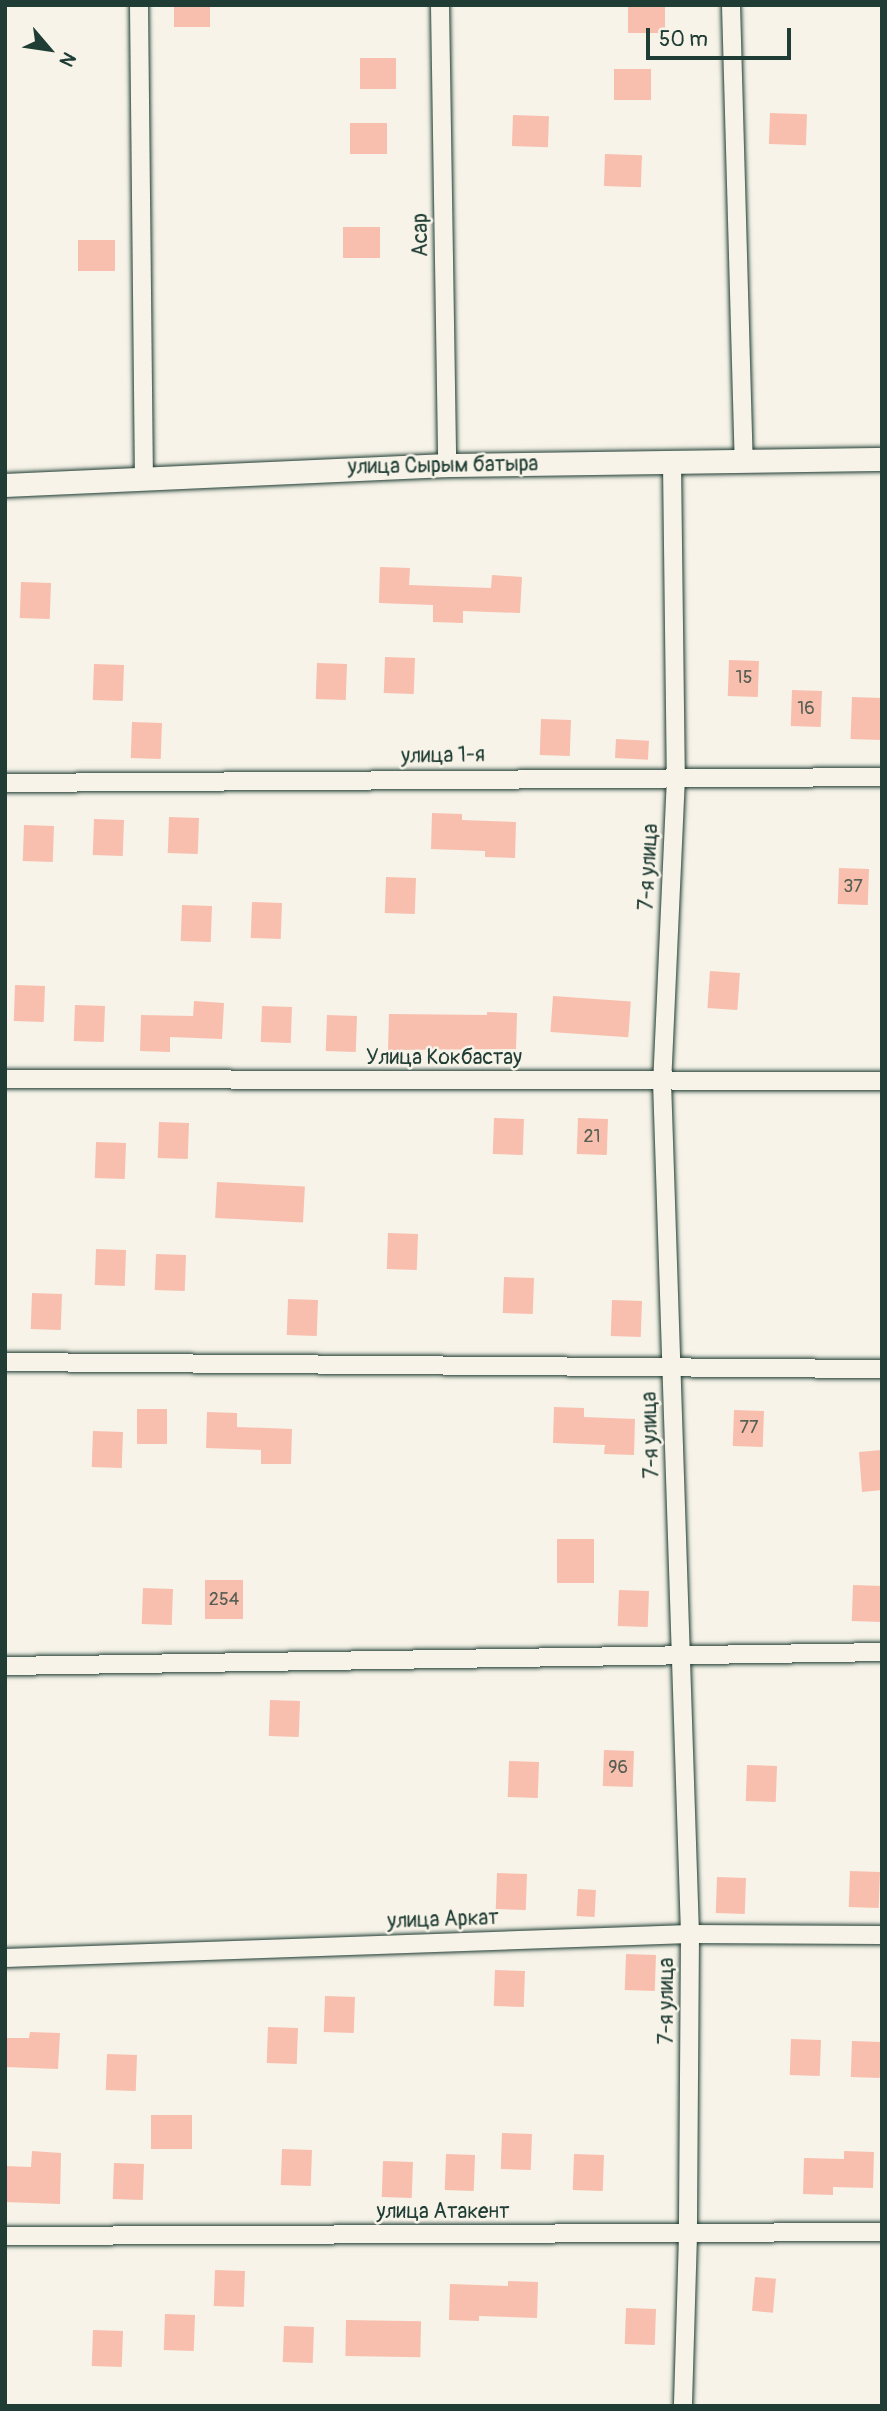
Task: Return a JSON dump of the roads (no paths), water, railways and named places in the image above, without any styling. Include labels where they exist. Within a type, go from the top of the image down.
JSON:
[{"type":"street","points":[[139,5],[144,476]]},
{"type":"street","name":"Асар","points":[[440,5],[447,465]]},
{"type":"street","points":[[731,5],[744,459]]},
{"type":"street","name":"улица Сырым батыра","points":[[5,485],[144,476],[447,465],[882,459]]},
{"type":"street","name":"7-я улица","points":[[672,463],[676,777],[662,1081],[690,1934],[688,2235],[683,2406]]},
{"type":"street","name":"улица 1-я","points":[[5,783],[882,777]]},
{"type":"street","name":"Улица Кокбастау","points":[[5,1079],[882,1081]]},
{"type":"street","points":[[5,1362],[882,1369]]},
{"type":"street","points":[[5,1666],[681,1653],[882,1652]]},
{"type":"street","name":"улица Аркат","points":[[5,1958],[690,1934],[882,1936]]},
{"type":"street","name":"улица Атакент","points":[[5,2236],[688,2235],[882,2232]]}]
